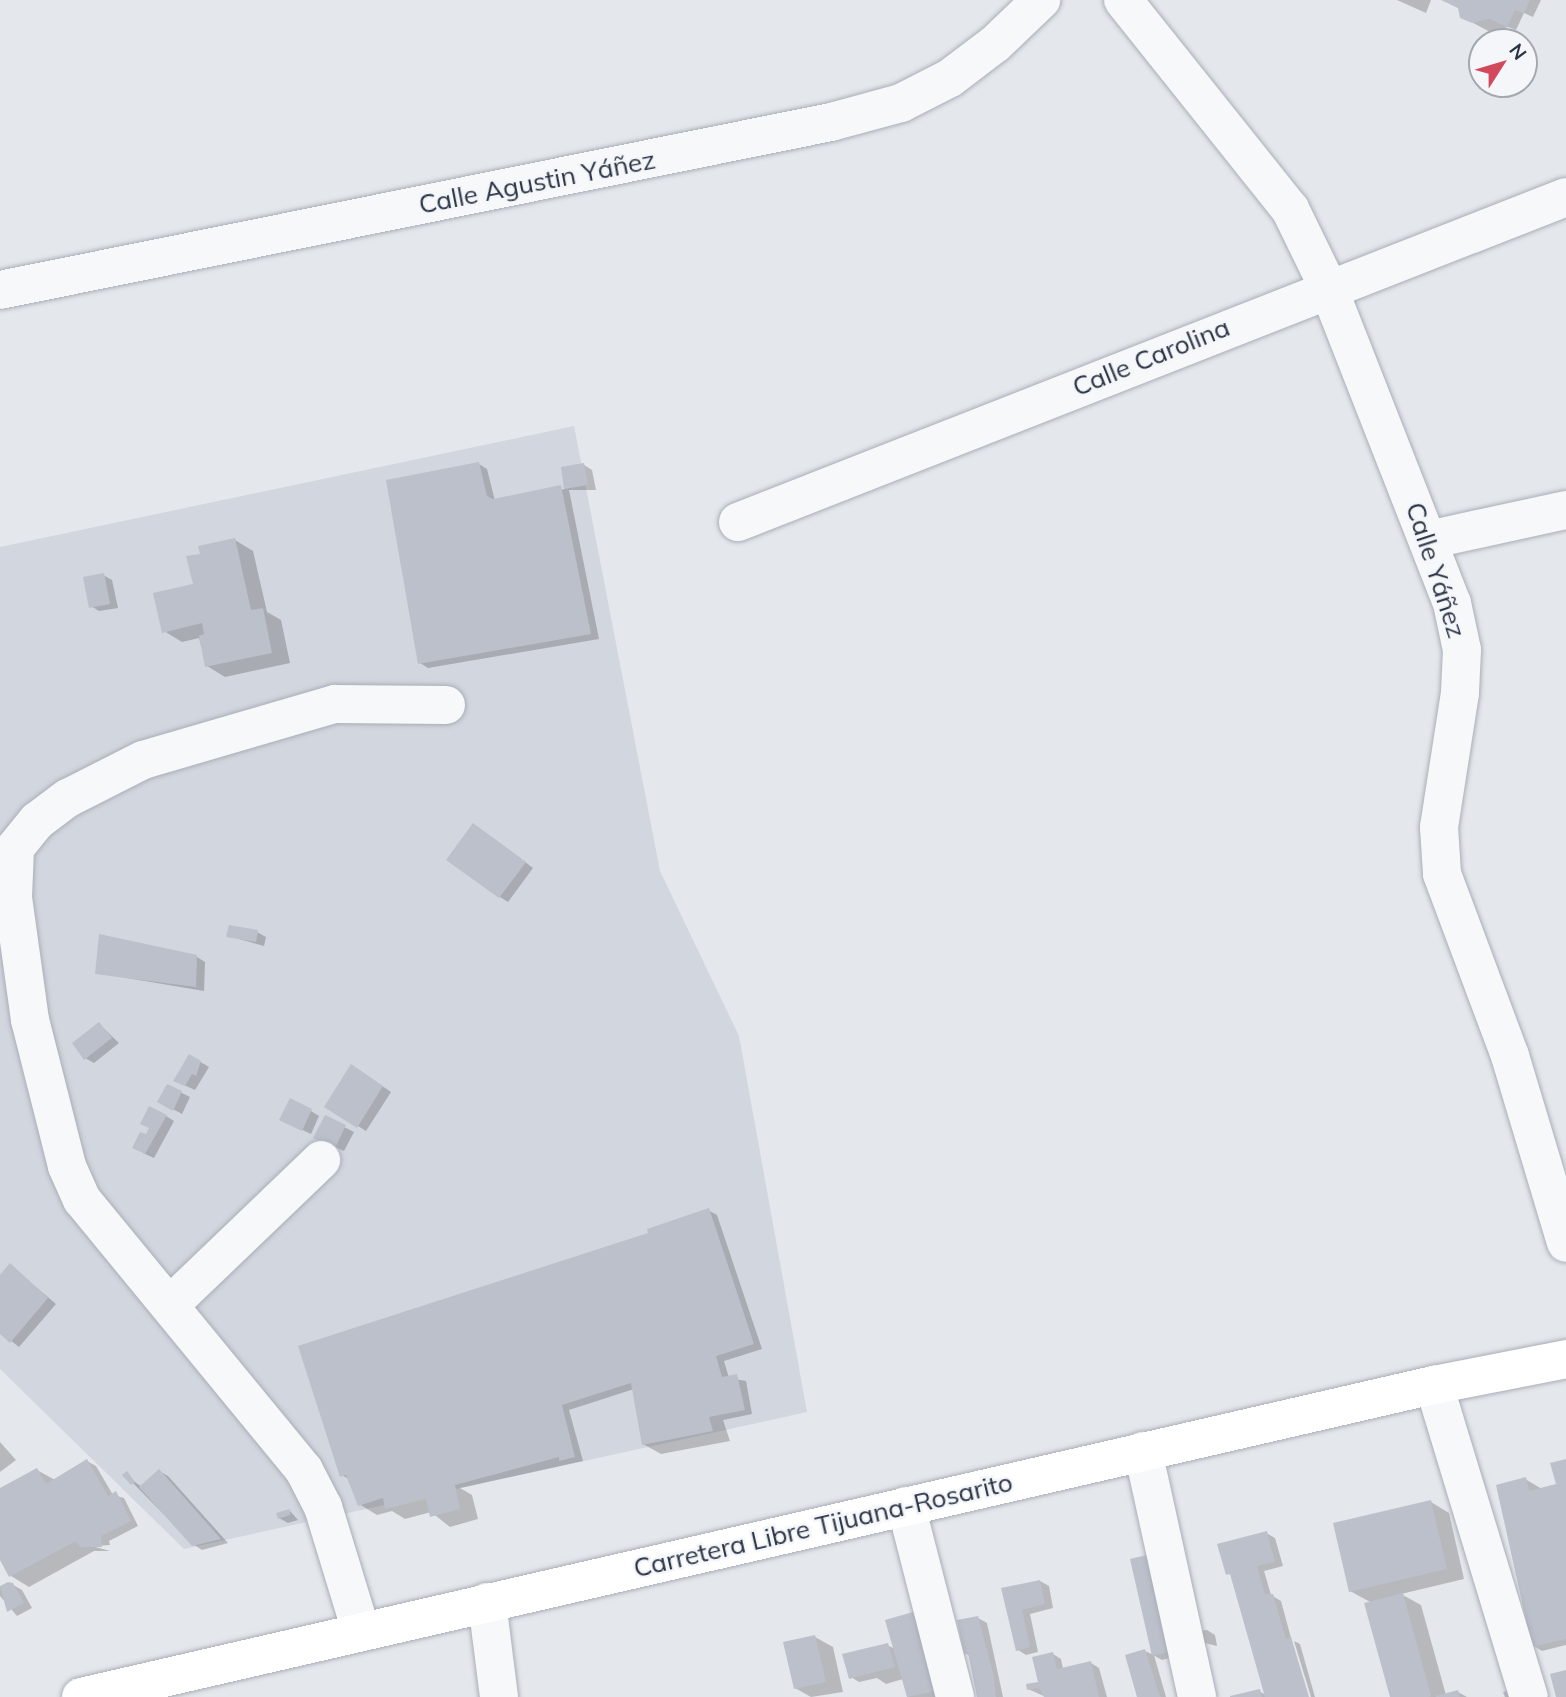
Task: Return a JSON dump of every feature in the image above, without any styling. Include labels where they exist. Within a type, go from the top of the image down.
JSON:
[{"type":"main road","name":"Carretera Libre Tijuana-Rosarito","points":[[81,1697],[1143,1451],[1434,1385],[1566,1359]]},
{"type":"street","name":"Calle Agustin Yáñez","points":[[0,290],[817,125],[889,106],[950,79],[995,44],[1041,0]]},
{"type":"street","name":"Calle Yáñez","points":[[1123,0],[1290,209],[1328,287],[1452,603],[1462,650],[1460,693],[1439,827],[1442,874],[1510,1056],[1566,1243]]},
{"type":"street","name":"Calle Carolina","points":[[738,522],[1328,287],[1566,197]]},
{"type":"street","points":[[1428,540],[1566,510]]},
{"type":"street","points":[[361,1631],[323,1507],[304,1470],[171,1304],[82,1200],[66,1166],[30,1020],[6,893],[15,848],[37,821],[68,798],[144,760],[335,704],[446,705]]},
{"type":"street","points":[[171,1304],[321,1160]]},
{"type":"street","points":[[1434,1385],[1529,1697]]},
{"type":"street","points":[[1143,1451],[1197,1697]]},
{"type":"street","points":[[906,1506],[955,1697]]},
{"type":"street","points":[[487,1602],[499,1697]]},
{"type":"shaded area","points":[[574,426],[660,871],[739,1036],[807,1412],[184,1549],[0,1369],[0,547]]},
{"type":"building","points":[[1441,0],[1530,0],[1524,13],[1515,10],[1507,27],[1489,19],[1472,23],[1460,18],[1458,8]]},
{"type":"building","points":[[479,462],[487,496],[493,499],[561,485],[591,634],[418,664],[386,480]]},
{"type":"building","points":[[584,463],[588,485],[564,489],[561,467]]},
{"type":"building","points":[[235,538],[251,610],[263,608],[272,653],[205,667],[199,636],[204,634],[202,623],[162,633],[153,593],[193,584],[186,556],[200,554],[198,546]]},
{"type":"building","points":[[104,573],[110,604],[89,608],[83,577]]},
{"type":"building","points":[[473,823],[526,862],[499,898],[446,860]]},
{"type":"building","points":[[229,925],[258,930],[256,942],[226,937]]},
{"type":"building","points":[[99,934],[197,955],[196,987],[95,974]]},
{"type":"building","points":[[99,1022],[112,1038],[84,1060],[72,1043]]},
{"type":"building","points":[[189,1054],[201,1061],[196,1076],[192,1074],[185,1086],[173,1081]]},
{"type":"building","points":[[351,1064],[383,1086],[357,1128],[324,1107]]},
{"type":"building","points":[[167,1084],[182,1091],[173,1111],[157,1102]]},
{"type":"building","points":[[290,1098],[312,1109],[302,1131],[279,1120]]},
{"type":"building","points":[[149,1106],[167,1115],[145,1154],[132,1148],[140,1132],[146,1134],[149,1128],[140,1124]]},
{"type":"building","points":[[325,1115],[346,1125],[335,1148],[313,1138]]},
{"type":"building","points":[[709,1208],[754,1344],[716,1356],[722,1377],[737,1374],[745,1410],[709,1417],[713,1431],[642,1445],[631,1383],[562,1405],[575,1457],[559,1461],[559,1457],[455,1485],[460,1509],[430,1517],[426,1499],[385,1509],[383,1498],[358,1506],[346,1475],[340,1477],[298,1346],[648,1233],[647,1229]]},
{"type":"building","points":[[10,1263],[48,1298],[10,1343],[0,1334],[0,1275]]},
{"type":"building","points":[[87,1459],[108,1496],[116,1491],[131,1521],[101,1536],[102,1547],[80,1547],[76,1541],[9,1577],[0,1560],[0,1488],[37,1468],[46,1484]]},
{"type":"building","points":[[1566,1459],[1566,1639],[1532,1647],[1496,1485],[1526,1477],[1529,1491],[1556,1484],[1550,1463]]},
{"type":"building","points":[[159,1469],[221,1539],[192,1546],[139,1487]]},
{"type":"building","points":[[127,1471],[135,1482],[131,1485],[122,1475]]},
{"type":"building","points":[[1431,1500],[1447,1569],[1349,1592],[1333,1523]]},
{"type":"building","points":[[290,1509],[290,1515],[278,1519],[276,1513]]},
{"type":"building","points":[[1267,1531],[1275,1562],[1257,1566],[1265,1594],[1273,1594],[1286,1639],[1291,1637],[1309,1697],[1265,1697],[1230,1574],[1226,1575],[1217,1544]]},
{"type":"building","points":[[1159,1552],[1182,1649],[1152,1656],[1130,1559]]},
{"type":"building","points":[[1040,1580],[1045,1604],[1022,1610],[1030,1647],[1016,1651],[1001,1588]]},
{"type":"building","points":[[13,1583],[24,1603],[7,1612],[0,1586]]},
{"type":"building","points":[[1403,1593],[1431,1696],[1429,1697],[1390,1697],[1364,1603]]},
{"type":"building","points":[[920,1610],[942,1690],[907,1697],[885,1620]]},
{"type":"building","points":[[978,1616],[994,1677],[996,1697],[977,1697],[968,1653],[964,1654],[957,1620]]},
{"type":"building","points":[[815,1635],[826,1682],[794,1689],[783,1642]]},
{"type":"building","points":[[888,1643],[895,1667],[849,1679],[842,1654]]},
{"type":"building","points":[[1145,1649],[1161,1697],[1137,1697],[1125,1655]]},
{"type":"building","points":[[1053,1652],[1057,1669],[1091,1661],[1099,1697],[1044,1697],[1039,1688],[1027,1690],[1026,1684],[1038,1682],[1032,1657]]},
{"type":"building","points":[[1566,1670],[1566,1697],[1556,1697],[1550,1674]]},
{"type":"building","points":[[1260,1689],[1262,1697],[1230,1697],[1230,1696]]},
{"type":"building","points":[[1458,1690],[1460,1697],[1436,1697],[1436,1696]]}]
